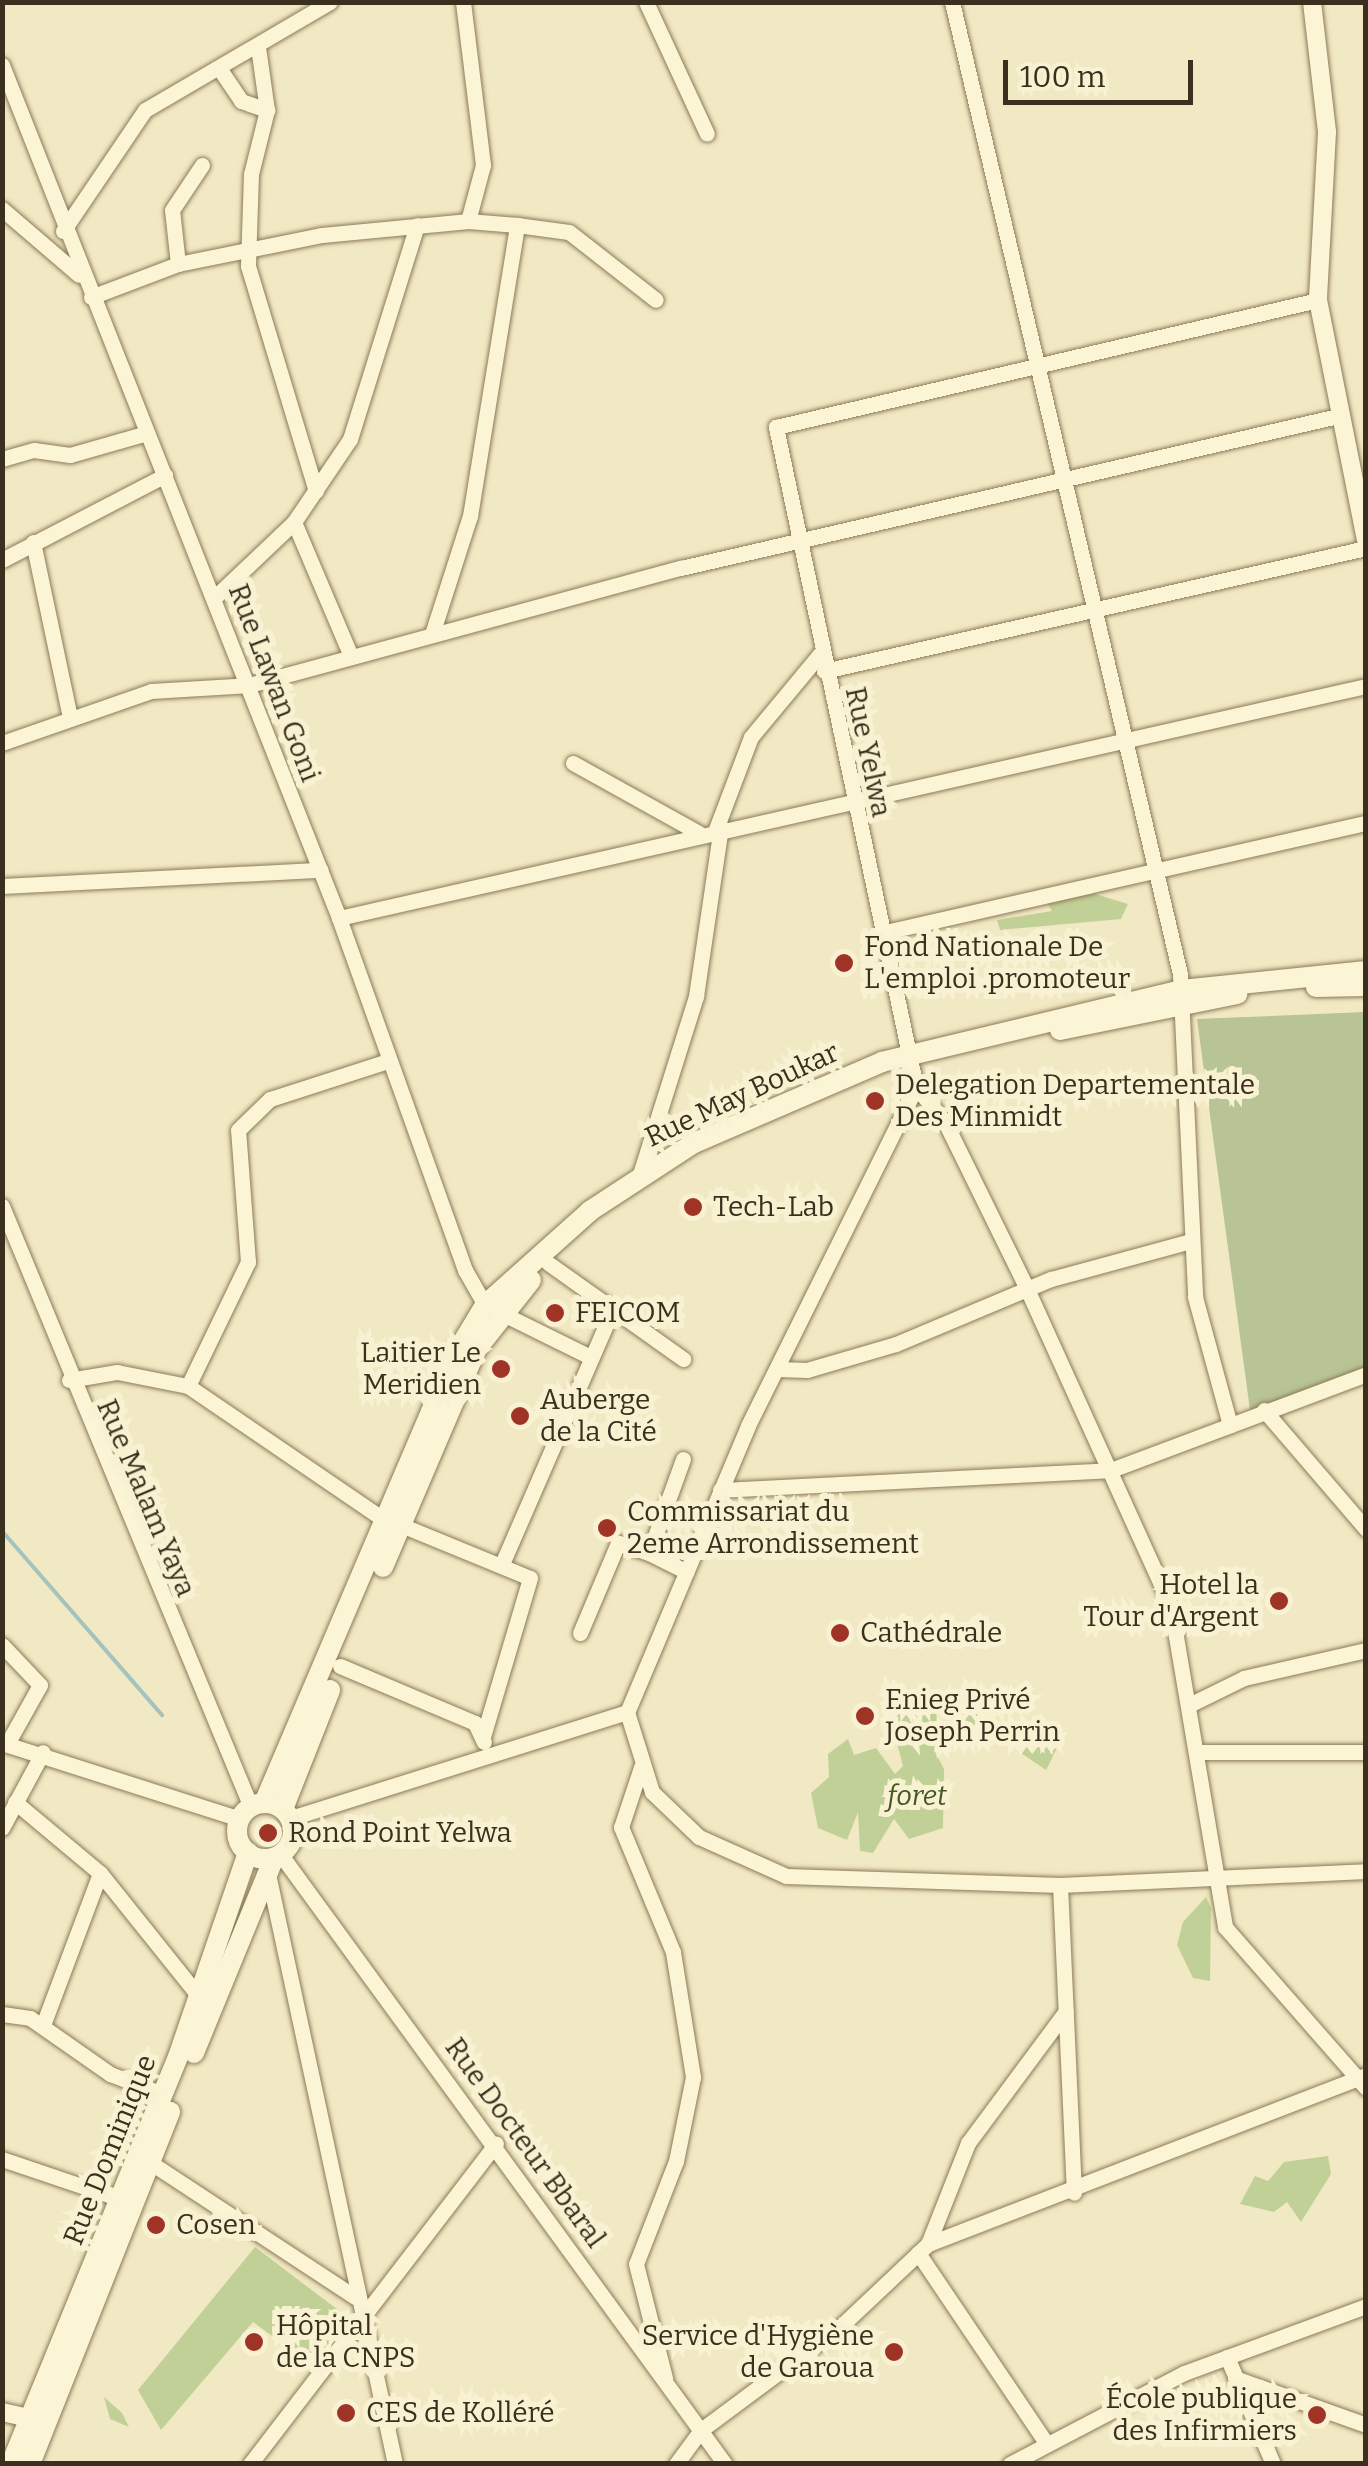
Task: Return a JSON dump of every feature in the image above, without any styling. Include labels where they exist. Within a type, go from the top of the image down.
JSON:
[{"type":"main road","name":"Rue May Boukar","points":[[266,1811],[493,1309],[640,1174],[807,1089],[914,1068],[1183,998],[1366,972]]},
{"type":"main road","name":"Rue May Boukar","points":[[1183,998],[1366,986]]},
{"type":"main road","name":"Rue May Boukar","points":[[493,1309],[673,1166],[914,1068]]},
{"type":"main road","name":"Rue May Boukar","points":[[266,1811],[340,1666],[394,1523]]},
{"type":"main road","points":[[266,1811],[248,1853],[274,1860]]},
{"type":"main road","name":"Rue Dominique","points":[[128,2193],[150,2162],[274,1860],[293,1838],[266,1811]]},
{"type":"main road","name":"Rue Dominique","points":[[30,2464],[39,2420],[200,1998],[248,1853]]},
{"type":"main road","name":"Rue Dominique","points":[[11,2464],[39,2420]]},
{"type":"street","points":[[63,231],[146,110],[330,2]]},
{"type":"street","points":[[464,2],[482,165],[468,221]]},
{"type":"street","points":[[646,2],[707,134]]},
{"type":"street","points":[[952,2],[1128,742],[1183,998],[1198,1315],[1230,1424]]},
{"type":"street","points":[[1312,2],[1327,132],[1318,300],[1338,416],[1366,541]]},
{"type":"street","points":[[258,46],[268,110],[251,174],[248,256],[316,491]]},
{"type":"street","name":"Rue Lawan Goni","points":[[2,65],[63,231],[165,475],[340,918],[388,1061],[493,1309]]},
{"type":"street","points":[[219,68],[241,102],[268,110]]},
{"type":"street","points":[[178,264],[172,210],[202,165]]},
{"type":"street","points":[[2,209],[82,277]]},
{"type":"street","points":[[90,297],[178,264],[248,256],[322,236],[468,221],[569,232],[656,300]]},
{"type":"street","points":[[433,630],[470,516],[517,225]]},
{"type":"street","points":[[214,598],[294,522],[350,439],[417,226]]},
{"type":"street","points":[[1038,358],[1318,300]]},
{"type":"street","name":"Rue Yelwa","points":[[914,1068],[796,542],[776,427],[1038,358]]},
{"type":"street","points":[[2,743],[150,691],[249,685],[433,630],[1066,475],[1338,416]]},
{"type":"street","points":[[2,459],[34,450],[70,455],[147,433]]},
{"type":"street","points":[[2,560],[165,475]]},
{"type":"street","points":[[294,522],[350,654]]},
{"type":"street","points":[[33,542],[70,718]]},
{"type":"street","points":[[640,1174],[696,996],[712,830],[751,737],[822,662],[1096,613],[1366,548]]},
{"type":"street","points":[[340,918],[712,830],[1128,742],[1366,686]]},
{"type":"street","points":[[573,763],[712,830]]},
{"type":"street","points":[[881,932],[1156,867],[1366,823]]},
{"type":"street","points":[[2,886],[321,870]]},
{"type":"street","points":[[188,1386],[248,1262],[238,1130],[270,1099],[388,1061]]},
{"type":"street","points":[[914,1068],[945,1122],[1027,1289],[1170,1607],[1190,1704],[1215,1876],[1234,1947],[1361,2081],[923,2248]]},
{"type":"street","points":[[914,1068],[720,1490],[627,1712],[641,1768],[690,1831],[776,1875],[1060,1885],[1366,1871]]},
{"type":"street","name":"Rue Malam Yaya","points":[[2,1206],[69,1380],[266,1811]]},
{"type":"street","points":[[778,1369],[808,1370],[896,1344],[1027,1289],[1192,1241]]},
{"type":"street","points":[[548,1263],[683,1359]]},
{"type":"street","points":[[493,1309],[590,1358]]},
{"type":"street","points":[[502,1564],[613,1309]]},
{"type":"street","points":[[69,1380],[117,1372],[188,1386],[394,1523],[530,1578],[483,1737]]},
{"type":"street","points":[[720,1490],[1110,1470],[1366,1374]]},
{"type":"street","points":[[1264,1410],[1366,1529]]},
{"type":"street","points":[[650,1553],[683,1459]]},
{"type":"street","points":[[580,1633],[618,1543],[650,1553],[687,1572]]},
{"type":"street","points":[[2,1645],[40,1685],[5,1743],[266,1811],[487,1756],[627,1712]]},
{"type":"street","points":[[1190,1704],[1244,1678],[1366,1650]]},
{"type":"street","points":[[340,1666],[475,1722],[487,1756]]},
{"type":"street","points":[[2,1828],[43,1752]]},
{"type":"street","points":[[1198,1752],[1366,1752]]},
{"type":"street","points":[[641,1768],[621,1827],[673,1952],[692,2077],[676,2161],[636,2264],[666,2383]]},
{"type":"street","points":[[15,1802],[100,1873],[200,1998]]},
{"type":"street","points":[[274,1860],[358,2320],[394,2464]]},
{"type":"street","name":"Rue Docteur Bbaral","points":[[274,1860],[496,2143],[726,2464]]},
{"type":"street","points":[[43,2025],[100,1873]]},
{"type":"street","points":[[1060,1885],[1074,2193]]},
{"type":"street","points":[[676,2464],[701,2430],[841,2326],[923,2248],[968,2142],[1066,2010]]},
{"type":"street","points":[[2,2014],[43,2025],[110,2074],[163,2094]]},
{"type":"street","points":[[250,2464],[496,2143]]},
{"type":"street","points":[[2,2158],[128,2193]]},
{"type":"street","points":[[150,2162],[354,2297]]},
{"type":"street","points":[[923,2248],[1045,2441]]},
{"type":"street","points":[[1010,2464],[1045,2441],[1227,2357],[1366,2306]]},
{"type":"street","points":[[1227,2357],[1272,2464]]},
{"type":"street","points":[[1235,2378],[1366,2426]]},
{"type":"street","points":[[2,2412],[39,2420]]},
{"type":"green space","points":[[1082,890],[1128,904],[1121,919],[1000,930],[997,920],[1052,911],[1047,903]]},
{"type":"green space","points":[[1365,1012],[1365,1370],[1250,1410],[1197,1019]]},
{"type":"green space","points":[[971,1698],[982,1703],[987,1714],[982,1725],[971,1730],[960,1725],[955,1714],[960,1703]]},
{"type":"green space","name":"foret","points":[[922,1699],[949,1729],[934,1750],[944,1769],[943,1828],[909,1839],[894,1819],[873,1853],[860,1851],[858,1812],[847,1840],[818,1828],[811,1793],[829,1777],[828,1754],[848,1739],[854,1755],[876,1748],[895,1774],[903,1766],[890,1716],[897,1703]]},
{"type":"green space","points":[[1044,1720],[1056,1750],[1046,1770],[1018,1751],[1024,1725]]},
{"type":"green space","points":[[1206,1897],[1211,1908],[1210,1981],[1193,1978],[1177,1945],[1183,1922]]},
{"type":"green space","points":[[1328,2156],[1331,2174],[1301,2222],[1287,2202],[1274,2212],[1240,2204],[1255,2176],[1268,2181],[1284,2162]]},
{"type":"green space","points":[[255,2247],[350,2319],[312,2365],[253,2322],[161,2430],[138,2390]]},
{"type":"green space","points":[[104,2397],[122,2413],[129,2427],[110,2419]]},
{"type":"waterway","points":[[2,1531],[162,1715]]},
{"type":"place","name":"Fond Nationale De L'emploi .promoteur","points":[[844,963]]},
{"type":"place","name":"Delegation Departementale Des Minmidt","points":[[875,1101]]},
{"type":"place","name":"Tech-Lab","points":[[693,1207]]},
{"type":"place","name":"FEICOM","points":[[555,1313]]},
{"type":"place","name":"Laitier Le Meridien","points":[[501,1369]]},
{"type":"place","name":"Auberge de la Cité","points":[[520,1416]]},
{"type":"place","name":"Commissariat du 2eme Arrondissement","points":[[607,1528]]},
{"type":"place","name":"Hotel la Tour d'Argent","points":[[1279,1601]]},
{"type":"place","name":"Cathédrale","points":[[840,1633]]},
{"type":"place","name":"Enieg Privé Joseph Perrin","points":[[865,1716]]},
{"type":"place","name":"Rond Point Yelwa","points":[[268,1833]]},
{"type":"place","name":"Cosen","points":[[156,2225]]},
{"type":"place","name":"Hôpital de la CNPS","points":[[254,2342]]},
{"type":"place","name":"Service d'Hygiène de Garoua","points":[[894,2352]]},
{"type":"place","name":"CES de Kolléré","points":[[346,2413]]},
{"type":"place","name":"École publique des Infirmiers","points":[[1317,2415]]}]
